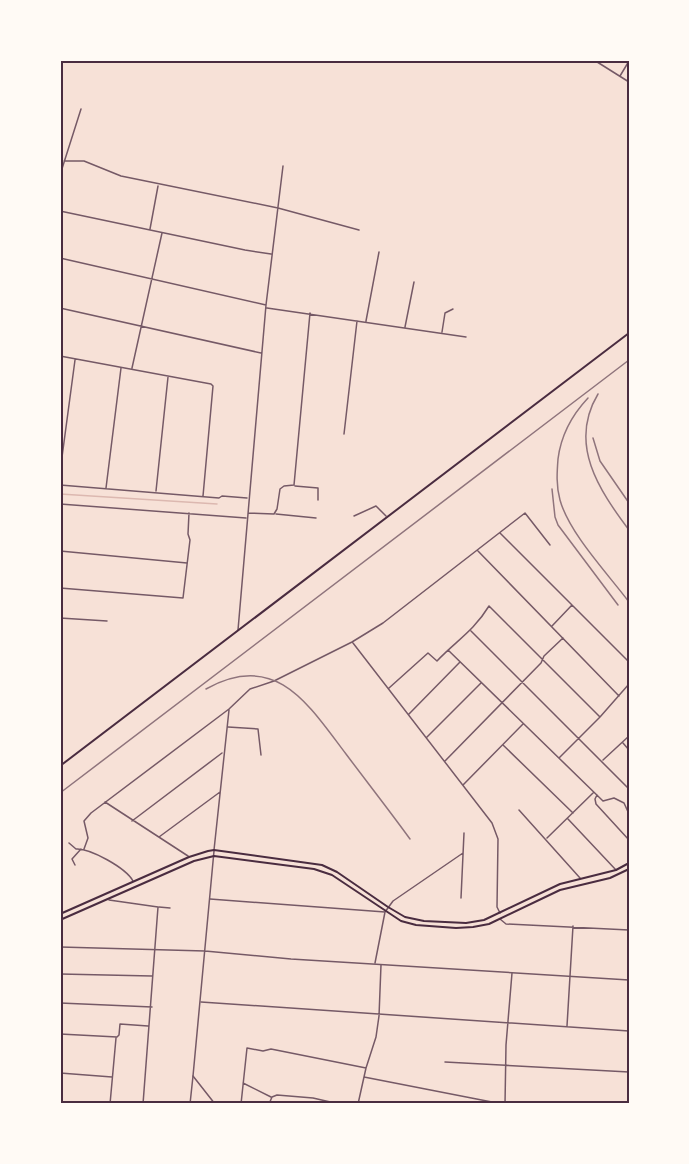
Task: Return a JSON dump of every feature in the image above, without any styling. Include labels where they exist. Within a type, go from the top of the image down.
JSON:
[{"type":"main road","points":[[60,766],[629,333]]},
{"type":"main road","points":[[60,914],[189,857],[214,850],[322,865],[337,872],[388,908],[410,919],[455,923],[478,922],[549,889],[616,870],[629,863]]},
{"type":"main road","points":[[60,920],[194,861],[213,856],[323,871],[340,880],[385,912],[401,921],[420,926],[484,926],[560,890],[610,878],[629,869]]},
{"type":"street","points":[[594,60],[629,82]]},
{"type":"street","points":[[620,76],[629,61]]},
{"type":"street","points":[[60,175],[81,109]]},
{"type":"street","points":[[64,161],[76,160],[121,176],[278,208],[359,230]]},
{"type":"street","points":[[238,631],[266,307],[283,166]]},
{"type":"street","points":[[149,230],[159,185]]},
{"type":"street","points":[[60,211],[272,254]]},
{"type":"street","points":[[132,369],[162,232]]},
{"type":"street","points":[[366,322],[379,252]]},
{"type":"street","points":[[60,258],[266,307],[466,337]]},
{"type":"street","points":[[405,328],[414,282]]},
{"type":"street","points":[[60,308],[262,353]]},
{"type":"street","points":[[442,333],[445,313],[453,309]]},
{"type":"street","points":[[294,486],[310,313]]},
{"type":"street","points":[[344,434],[357,321]]},
{"type":"street","points":[[60,356],[208,383],[213,386],[203,496]]},
{"type":"street","points":[[60,472],[75,358]]},
{"type":"street","points":[[106,489],[122,367]]},
{"type":"street","points":[[156,492],[168,376]]},
{"type":"street","points":[[60,485],[249,498]]},
{"type":"street","points":[[274,514],[280,489],[284,486],[318,488],[318,500]]},
{"type":"street","points":[[60,504],[247,518]]},
{"type":"street","points":[[354,516],[376,506],[387,516]]},
{"type":"street","points":[[60,588],[183,597],[188,563],[189,513]]},
{"type":"street","points":[[247,513],[316,518]]},
{"type":"street","points":[[75,864],[72,859],[83,849],[88,838],[84,821],[91,813],[229,709],[250,689],[274,681],[352,642],[382,623],[525,513],[550,545]]},
{"type":"street","points":[[500,533],[629,662]]},
{"type":"street","points":[[60,550],[188,563]]},
{"type":"street","points":[[477,550],[620,696]]},
{"type":"street","points":[[552,626],[572,605]]},
{"type":"street","points":[[388,689],[428,653],[437,661],[479,623],[489,606],[600,717]]},
{"type":"street","points":[[60,618],[107,621]]},
{"type":"street","points":[[471,631],[629,789]]},
{"type":"street","points":[[445,762],[563,638]]},
{"type":"street","points":[[352,642],[492,823],[498,839],[497,907],[500,913]]},
{"type":"street","points":[[448,650],[603,801],[614,798],[624,803],[629,814]]},
{"type":"street","points":[[408,715],[460,662]]},
{"type":"street","points":[[426,738],[481,683]]},
{"type":"street","points":[[558,758],[600,717],[629,684]]},
{"type":"street","points":[[190,1104],[229,709]]},
{"type":"street","points":[[463,785],[523,724]]},
{"type":"street","points":[[227,727],[258,729],[261,754]]},
{"type":"street","points":[[602,761],[629,736]]},
{"type":"street","points":[[622,742],[629,750]]},
{"type":"street","points":[[503,745],[573,813]]},
{"type":"street","points":[[132,821],[223,752]]},
{"type":"street","points":[[158,837],[220,792]]},
{"type":"street","points":[[547,839],[594,792]]},
{"type":"street","points":[[597,795],[596,804],[629,840]]},
{"type":"street","points":[[105,802],[189,857]]},
{"type":"street","points":[[519,810],[579,875],[580,879]]},
{"type":"street","points":[[568,819],[616,870]]},
{"type":"street","points":[[461,898],[464,833]]},
{"type":"street","points":[[69,843],[76,849],[83,849],[129,873],[134,882]]},
{"type":"street","points":[[375,964],[385,912],[393,901],[463,853]]},
{"type":"street","points":[[210,899],[385,912]]},
{"type":"street","points":[[106,900],[171,908]]},
{"type":"street","points":[[143,1104],[158,907]]},
{"type":"street","points":[[500,919],[506,924],[629,930]]},
{"type":"street","points":[[567,1027],[573,926]]},
{"type":"street","points":[[60,947],[154,948],[629,980]]},
{"type":"street","points":[[358,1104],[376,1037],[381,964]]},
{"type":"street","points":[[505,1103],[512,973]]},
{"type":"street","points":[[60,974],[154,976]]},
{"type":"street","points":[[201,1002],[379,1016],[629,1031]]},
{"type":"street","points":[[60,1003],[152,1007]]},
{"type":"street","points":[[110,1104],[120,1024],[149,1026]]},
{"type":"street","points":[[60,1034],[117,1037]]},
{"type":"street","points":[[241,1104],[247,1048],[263,1051],[271,1049],[366,1068]]},
{"type":"street","points":[[445,1062],[629,1072]]},
{"type":"street","points":[[60,1073],[112,1077]]},
{"type":"street","points":[[193,1076],[215,1104]]},
{"type":"street","points":[[364,1077],[498,1103],[550,1104]]},
{"type":"street","points":[[243,1083],[272,1097],[277,1095],[313,1098],[339,1104]]},
{"type":"street","points":[[269,1104],[272,1097]]},
{"type":"waterway","points":[[60,494],[217,504]]},
{"type":"railway","points":[[60,793],[629,360]]},
{"type":"railway","points":[[598,394],[589,413],[586,431],[591,466],[607,499],[629,530]]},
{"type":"railway","points":[[588,398],[572,418],[562,442],[557,469],[559,495],[565,513],[580,539],[629,602]]},
{"type":"railway","points":[[593,438],[600,461],[629,503]]},
{"type":"railway","points":[[552,489],[558,525],[618,605]]},
{"type":"railway","points":[[206,689],[231,679],[252,676],[271,679],[288,688],[318,717],[410,839]]}]
